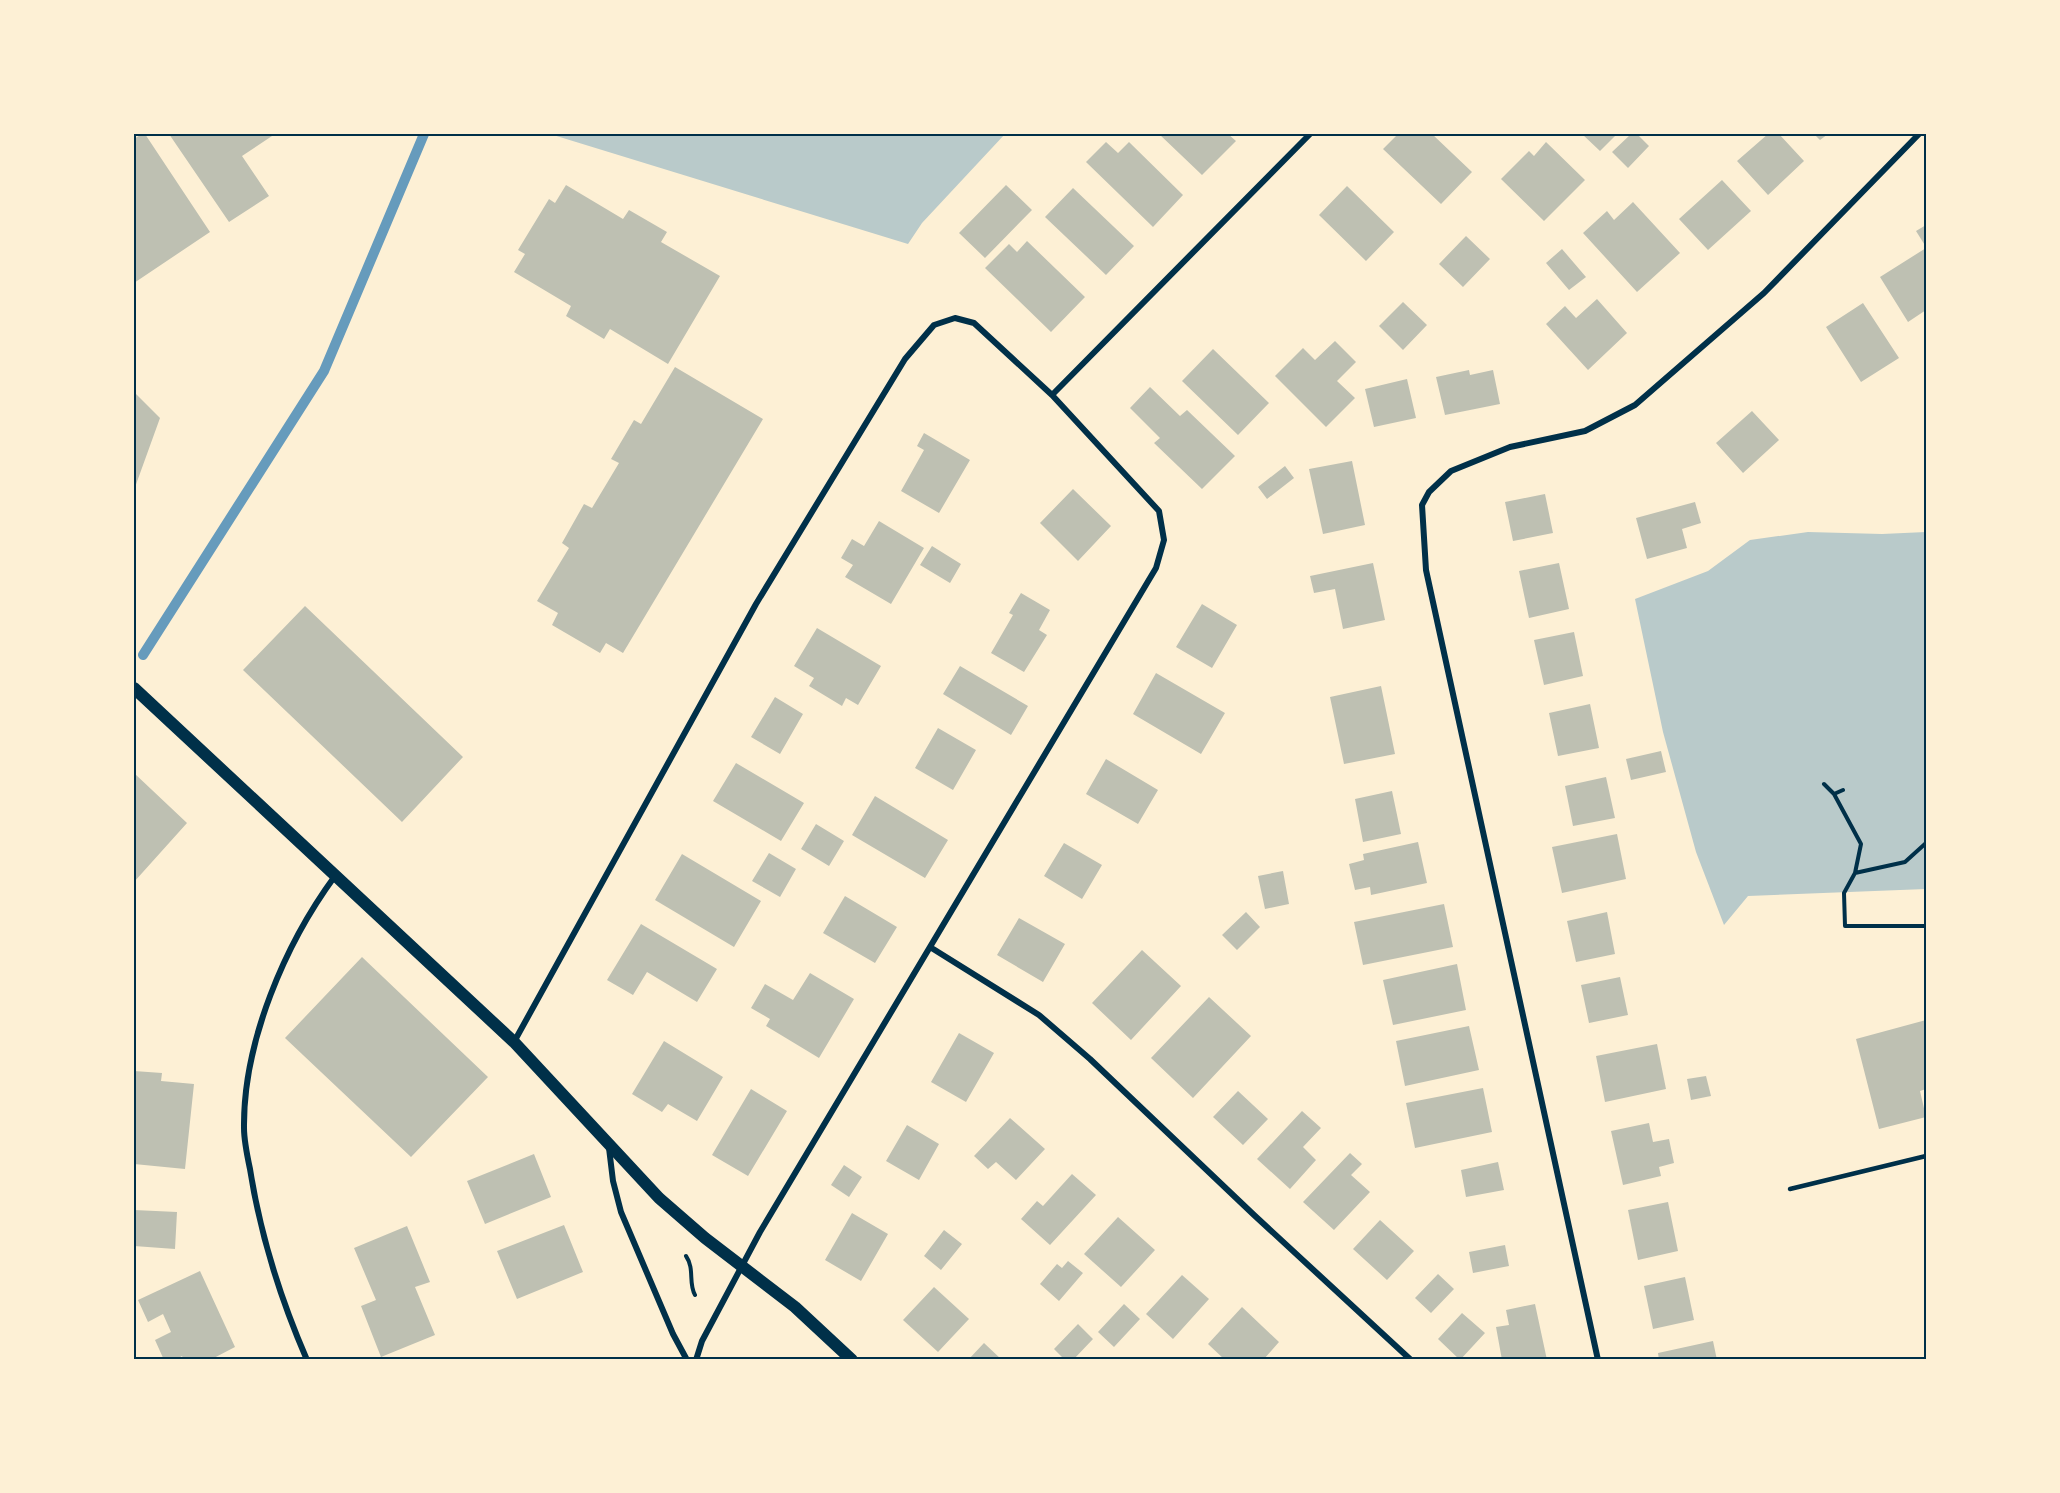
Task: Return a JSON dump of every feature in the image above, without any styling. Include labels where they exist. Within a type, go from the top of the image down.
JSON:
[{"type":"main road","points":[[134,688],[514,1042],[659,1198],[705,1238],[795,1307],[852,1359]]},
{"type":"street","points":[[1052,395],[1310,134]]},
{"type":"street","points":[[1599,1359],[1426,570],[1422,505],[1429,492],[1451,471],[1510,447],[1585,431],[1635,405],[1764,293],[1919,134]]},
{"type":"street","points":[[514,1042],[756,604],[905,359],[934,325],[955,318],[974,324],[1052,395],[1159,511],[1164,540],[1156,568],[742,1265],[702,1341],[696,1359]]},
{"type":"street","points":[[307,1359],[296,1333],[256,1211],[243,1130],[246,1079],[253,1050],[285,960],[319,898],[335,876]]},
{"type":"street","points":[[930,946],[1039,1015],[1082,1052],[1411,1359]]},
{"type":"street","points":[[608,1142],[613,1181],[621,1212],[673,1334],[687,1359]]},
{"type":"lane","points":[[1790,1189],[1926,1156]]},
{"type":"path","points":[[1824,784],[1834,794],[1862,844],[1855,873],[1844,893],[1845,926],[1926,926]]},
{"type":"path","points":[[1834,794],[1843,790]]},
{"type":"path","points":[[1855,873],[1905,862],[1926,843]]},
{"type":"path","points":[[678,1248],[691,1263],[692,1290],[695,1295]]},
{"type":"shaded area","points":[[550,134],[1005,134],[922,223],[908,244]]},
{"type":"shaded area","points":[[1808,532],[1882,534],[1926,532],[1926,889],[1748,896],[1724,925],[1696,852],[1663,732],[1635,599],[1708,571],[1750,540]]},
{"type":"building","points":[[145,134],[210,232],[134,283],[134,139]]},
{"type":"building","points":[[169,134],[275,134],[242,156],[269,196],[229,222]]},
{"type":"building","points":[[1159,134],[1228,134],[1236,141],[1202,175]]},
{"type":"building","points":[[1398,134],[1432,134],[1472,172],[1441,204],[1383,149]]},
{"type":"building","points":[[1582,134],[1617,134],[1600,151]]},
{"type":"building","points":[[1631,134],[1637,134],[1649,146],[1628,168],[1612,152]]},
{"type":"building","points":[[1768,134],[1779,134],[1804,161],[1768,195],[1737,161]]},
{"type":"building","points":[[1814,134],[1828,134],[1820,140]]},
{"type":"building","points":[[1106,142],[1118,153],[1129,142],[1183,195],[1153,227],[1086,162]]},
{"type":"building","points":[[1546,142],[1585,180],[1544,221],[1501,179],[1529,151],[1534,156]]},
{"type":"building","points":[[1722,180],[1751,211],[1708,250],[1679,219]]},
{"type":"building","points":[[566,185],[623,219],[629,210],[667,232],[661,242],[720,276],[668,364],[610,329],[604,339],[566,316],[571,306],[514,272],[525,254],[518,250],[549,199],[555,203]]},
{"type":"building","points":[[1006,185],[1032,210],[985,258],[959,233]]},
{"type":"building","points":[[1347,186],[1394,232],[1366,261],[1319,215]]},
{"type":"building","points":[[1073,188],[1134,246],[1106,275],[1045,217]]},
{"type":"building","points":[[1633,202],[1680,253],[1637,292],[1583,233],[1607,211],[1614,220]]},
{"type":"building","points":[[1926,225],[1926,247],[1916,231]]},
{"type":"building","points":[[1466,236],[1490,259],[1463,287],[1439,264]]},
{"type":"building","points":[[1027,241],[1085,297],[1051,332],[985,268],[1009,244],[1017,252]]},
{"type":"building","points":[[1926,248],[1926,310],[1908,322],[1880,277]]},
{"type":"building","points":[[1562,249],[1586,277],[1569,290],[1546,263]]},
{"type":"building","points":[[1597,299],[1627,333],[1588,370],[1546,324],[1565,306],[1576,318]]},
{"type":"building","points":[[1403,302],[1427,325],[1403,350],[1379,326]]},
{"type":"building","points":[[1863,303],[1899,358],[1861,382],[1826,327]]},
{"type":"building","points":[[1335,341],[1356,362],[1337,381],[1355,398],[1326,427],[1275,376],[1303,348],[1315,360]]},
{"type":"building","points":[[1213,349],[1269,403],[1238,435],[1182,381]]},
{"type":"building","points":[[675,367],[763,419],[623,653],[606,643],[600,653],[552,625],[558,613],[537,601],[569,548],[562,543],[584,504],[592,508],[619,463],[611,459],[634,420],[641,424]]},
{"type":"building","points":[[1469,370],[1470,375],[1493,370],[1500,404],[1445,415],[1436,377]]},
{"type":"building","points":[[1407,379],[1416,418],[1374,427],[1365,389]]},
{"type":"building","points":[[1150,387],[1180,416],[1187,410],[1235,456],[1202,489],[1154,443],[1160,438],[1130,408]]},
{"type":"building","points":[[134,392],[160,418],[134,490]]},
{"type":"building","points":[[1752,411],[1779,440],[1743,473],[1716,443]]},
{"type":"building","points":[[924,433],[970,460],[939,513],[901,491],[924,450],[917,446]]},
{"type":"building","points":[[1352,461],[1365,525],[1323,534],[1309,469]]},
{"type":"building","points":[[1285,466],[1294,478],[1267,499],[1258,487]]},
{"type":"building","points":[[1073,489],[1111,526],[1078,561],[1040,523]]},
{"type":"building","points":[[1545,494],[1553,533],[1513,541],[1505,502]]},
{"type":"building","points":[[1695,502],[1701,523],[1682,529],[1687,548],[1647,559],[1636,518]]},
{"type":"building","points":[[879,521],[924,548],[891,604],[845,577],[853,565],[841,558],[852,539],[864,546]]},
{"type":"building","points":[[932,546],[961,564],[950,583],[920,565]]},
{"type":"building","points":[[1373,563],[1385,620],[1343,629],[1335,589],[1314,593],[1310,576]]},
{"type":"building","points":[[1559,563],[1569,609],[1529,618],[1519,571]]},
{"type":"building","points":[[1021,593],[1050,610],[1039,630],[1047,635],[1024,672],[991,653],[1013,615],[1009,613]]},
{"type":"building","points":[[1202,604],[1237,625],[1212,668],[1176,647]]},
{"type":"building","points":[[305,606],[463,757],[402,822],[243,670]]},
{"type":"building","points":[[817,628],[881,666],[858,705],[846,698],[842,706],[809,686],[814,678],[794,666]]},
{"type":"building","points":[[1574,632],[1583,676],[1544,685],[1534,640]]},
{"type":"building","points":[[960,666],[1028,706],[1011,735],[943,694]]},
{"type":"building","points":[[1156,673],[1225,713],[1201,754],[1133,714]]},
{"type":"building","points":[[1381,686],[1395,754],[1344,764],[1330,697]]},
{"type":"building","points":[[775,697],[803,714],[780,754],[751,737]]},
{"type":"building","points":[[1590,704],[1599,748],[1558,756],[1549,713]]},
{"type":"building","points":[[938,728],[976,750],[953,790],[915,768]]},
{"type":"building","points":[[1661,751],[1666,772],[1631,780],[1626,759]]},
{"type":"building","points":[[1106,759],[1158,790],[1138,824],[1086,794]]},
{"type":"building","points":[[736,763],[804,803],[781,841],[713,801]]},
{"type":"building","points":[[134,773],[187,823],[134,882]]},
{"type":"building","points":[[1606,777],[1615,818],[1573,826],[1565,786]]},
{"type":"building","points":[[1392,791],[1401,834],[1363,842],[1355,799]]},
{"type":"building","points":[[875,796],[948,840],[925,878],[852,835]]},
{"type":"building","points":[[816,824],[844,841],[829,866],[801,849]]},
{"type":"building","points":[[1617,834],[1626,879],[1562,893],[1552,847]]},
{"type":"building","points":[[1418,842],[1427,883],[1371,895],[1370,887],[1355,890],[1349,864],[1364,860],[1363,854]]},
{"type":"building","points":[[1064,843],[1102,865],[1082,899],[1044,876]]},
{"type":"building","points":[[769,853],[796,869],[780,897],[752,881]]},
{"type":"building","points":[[682,854],[761,901],[734,947],[655,900]]},
{"type":"building","points":[[1283,871],[1289,904],[1265,909],[1258,876]]},
{"type":"building","points":[[845,896],[897,927],[875,963],[823,933]]},
{"type":"building","points":[[1444,904],[1453,947],[1363,965],[1354,922]]},
{"type":"building","points":[[1246,912],[1260,927],[1237,950],[1222,935]]},
{"type":"building","points":[[1607,912],[1615,954],[1576,962],[1567,921]]},
{"type":"building","points":[[1019,918],[1065,944],[1043,982],[997,955]]},
{"type":"building","points":[[641,924],[717,969],[697,1002],[647,972],[633,995],[607,980]]},
{"type":"building","points":[[1142,950],[1181,986],[1131,1040],[1092,1003]]},
{"type":"building","points":[[362,957],[488,1077],[411,1157],[285,1038]]},
{"type":"building","points":[[1457,964],[1466,1010],[1393,1025],[1383,980]]},
{"type":"building","points":[[810,973],[854,999],[819,1058],[766,1026],[770,1019],[751,1008],[765,984],[793,1000]]},
{"type":"building","points":[[1620,977],[1628,1015],[1589,1023],[1581,985]]},
{"type":"building","points":[[1209,997],[1251,1036],[1193,1098],[1151,1058]]},
{"type":"building","points":[[1926,1020],[1926,1089],[1920,1091],[1926,1117],[1879,1129],[1856,1039]]},
{"type":"building","points":[[1469,1026],[1479,1070],[1405,1086],[1396,1041]]},
{"type":"building","points":[[959,1033],[994,1053],[966,1102],[931,1082]]},
{"type":"building","points":[[664,1041],[723,1077],[697,1121],[668,1104],[662,1112],[632,1094]]},
{"type":"building","points":[[1657,1044],[1666,1089],[1605,1102],[1596,1056]]},
{"type":"building","points":[[134,1071],[162,1073],[161,1081],[194,1084],[185,1169],[134,1164]]},
{"type":"building","points":[[1706,1076],[1711,1096],[1691,1100],[1687,1079]]},
{"type":"building","points":[[1483,1088],[1492,1132],[1415,1148],[1406,1103]]},
{"type":"building","points":[[751,1089],[787,1111],[748,1176],[712,1155]]},
{"type":"building","points":[[1238,1091],[1268,1119],[1243,1145],[1213,1117]]},
{"type":"building","points":[[1302,1111],[1321,1128],[1303,1147],[1316,1160],[1290,1189],[1257,1159]]},
{"type":"building","points":[[1010,1118],[1045,1149],[1016,1180],[996,1162],[988,1169],[974,1156]]},
{"type":"building","points":[[1649,1123],[1653,1142],[1669,1139],[1674,1163],[1659,1167],[1661,1176],[1623,1185],[1611,1131]]},
{"type":"building","points":[[907,1125],[939,1144],[919,1180],[886,1161]]},
{"type":"building","points":[[1350,1153],[1362,1164],[1351,1175],[1370,1192],[1334,1230],[1303,1202]]},
{"type":"building","points":[[534,1154],[551,1197],[485,1224],[467,1181]]},
{"type":"building","points":[[1498,1162],[1504,1190],[1466,1197],[1461,1170]]},
{"type":"building","points":[[844,1165],[862,1177],[849,1197],[831,1185]]},
{"type":"building","points":[[1072,1174],[1096,1195],[1050,1245],[1021,1219],[1037,1201],[1043,1206]]},
{"type":"building","points":[[1668,1202],[1678,1251],[1638,1260],[1628,1210]]},
{"type":"building","points":[[134,1210],[177,1212],[175,1249],[134,1246]]},
{"type":"building","points":[[852,1213],[888,1234],[861,1281],[825,1260]]},
{"type":"building","points":[[1118,1217],[1155,1250],[1121,1287],[1084,1254]]},
{"type":"building","points":[[1380,1220],[1414,1251],[1387,1280],[1353,1249]]},
{"type":"building","points":[[564,1225],[583,1272],[517,1299],[497,1251]]},
{"type":"building","points":[[407,1226],[430,1282],[415,1287],[435,1335],[381,1357],[361,1306],[376,1300],[354,1248]]},
{"type":"building","points":[[944,1230],[962,1244],[941,1270],[924,1256]]},
{"type":"building","points":[[1505,1245],[1509,1266],[1473,1273],[1469,1252]]},
{"type":"building","points":[[1068,1261],[1083,1273],[1059,1301],[1040,1284],[1057,1264],[1062,1268]]},
{"type":"building","points":[[200,1271],[235,1347],[210,1360],[184,1360],[182,1356],[175,1360],[164,1360],[155,1340],[171,1332],[163,1314],[148,1322],[138,1300]]},
{"type":"building","points":[[1438,1274],[1454,1289],[1431,1313],[1415,1298]]},
{"type":"building","points":[[1182,1275],[1209,1299],[1173,1339],[1146,1314]]},
{"type":"building","points":[[1685,1277],[1694,1320],[1653,1329],[1644,1286]]},
{"type":"building","points":[[934,1287],[969,1319],[938,1352],[903,1320]]},
{"type":"building","points":[[1124,1304],[1140,1319],[1114,1347],[1098,1332]]},
{"type":"building","points":[[1535,1304],[1547,1360],[1502,1360],[1496,1327],[1509,1325],[1506,1310]]},
{"type":"building","points":[[1242,1307],[1279,1342],[1263,1360],[1225,1360],[1208,1344]]},
{"type":"building","points":[[1462,1313],[1485,1333],[1460,1360],[1438,1339]]},
{"type":"building","points":[[1078,1324],[1093,1339],[1073,1360],[1065,1360],[1054,1349]]},
{"type":"building","points":[[1713,1341],[1717,1360],[1659,1360],[1658,1353]]},
{"type":"building","points":[[984,1343],[1002,1360],[968,1360]]},
{"type":"waterway","points":[[143,655],[324,371],[424,134]]}]
